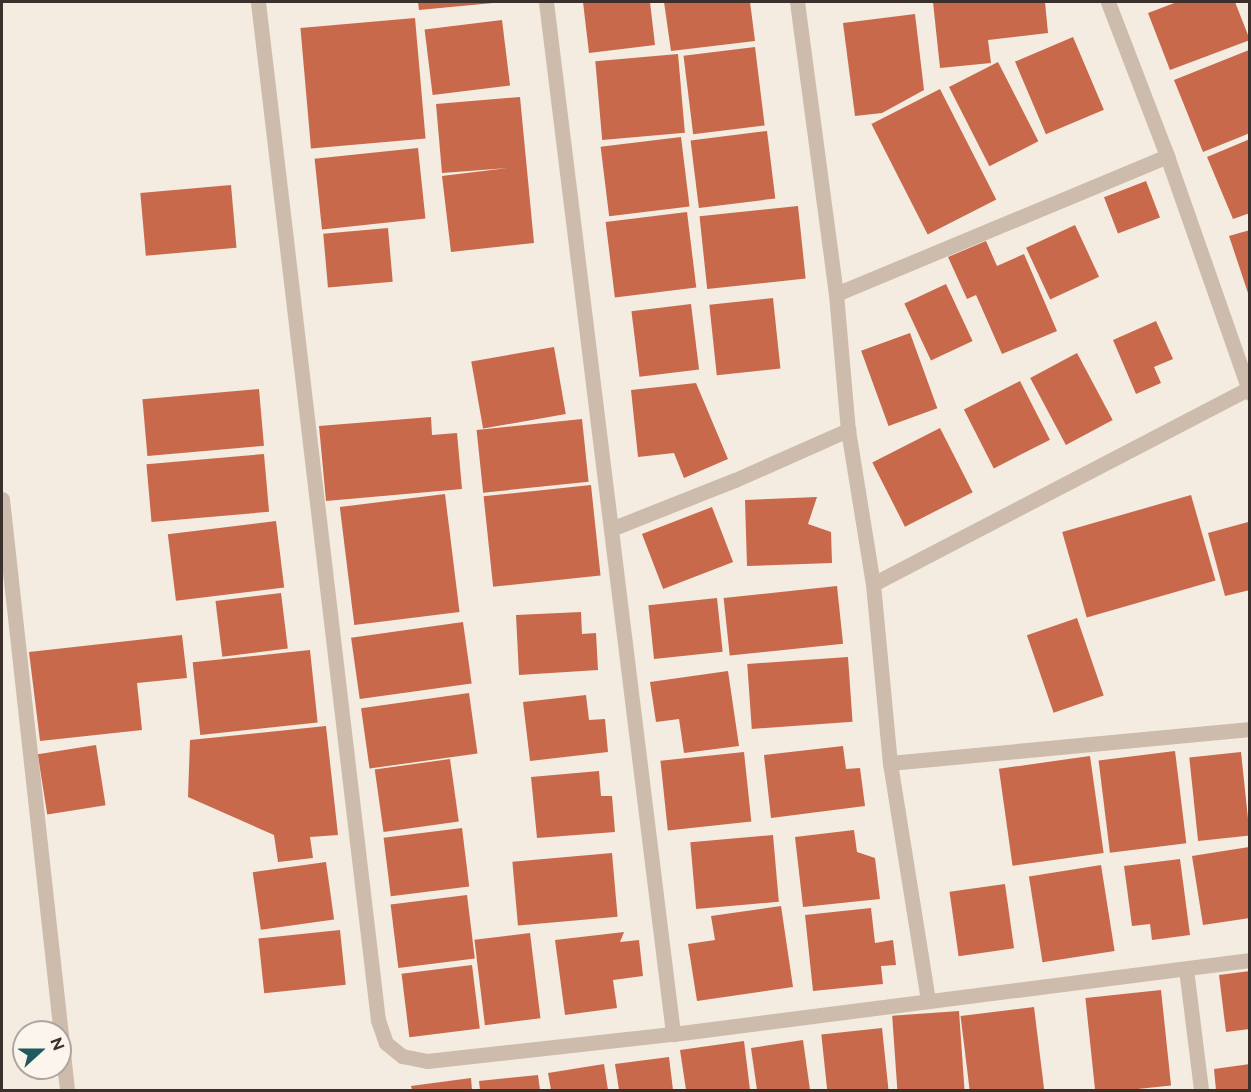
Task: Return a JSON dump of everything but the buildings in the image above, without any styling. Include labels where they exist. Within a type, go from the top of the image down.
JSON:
[{"type":"street","points":[[258,2],[375,997],[386,1043],[402,1056],[427,1061],[673,1034],[1250,960]]},
{"type":"street","points":[[546,2],[673,1034]]},
{"type":"street","points":[[797,2],[836,294],[848,430],[873,584],[890,764],[928,1001]]},
{"type":"street","points":[[873,584],[1249,390],[1167,156],[1108,2]]},
{"type":"street","points":[[836,294],[1167,156]]},
{"type":"street","points":[[611,529],[735,480],[848,430]]},
{"type":"street","points":[[2,499],[67,1090]]},
{"type":"street","points":[[890,764],[1250,729]]},
{"type":"street","points":[[1186,969],[1202,1090]]}]
